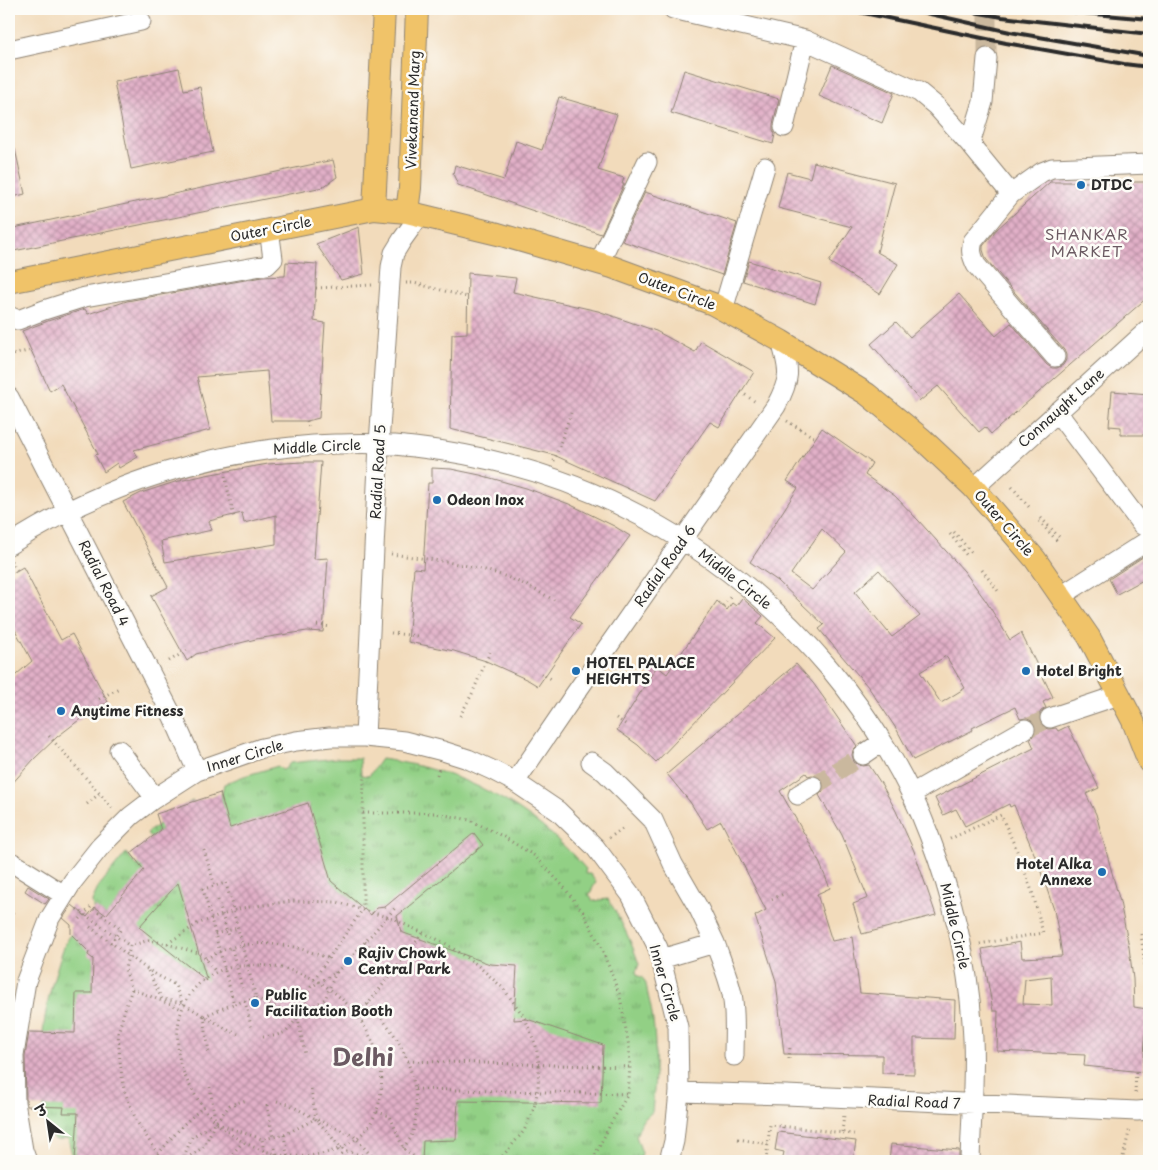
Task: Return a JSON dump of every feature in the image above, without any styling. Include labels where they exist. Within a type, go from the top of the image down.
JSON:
[{"type":"main road","points":[[374,209],[384,9]]},
{"type":"main road","name":"Vivekanand Marg","points":[[414,213],[410,188],[417,9]]},
{"type":"main road","name":"Outer Circle","points":[[9,282],[374,209],[414,213],[498,234],[612,266],[713,304],[781,341],[867,394],[922,438],[974,488],[1035,559],[1089,637],[1133,721],[1149,762]]},
{"type":"street","points":[[673,9],[804,40],[919,92],[936,106],[1012,194]]},
{"type":"street","points":[[9,50],[141,22]]},
{"type":"street","points":[[784,127],[804,40]]},
{"type":"street","points":[[970,144],[983,102],[987,58]]},
{"type":"street","points":[[599,263],[647,162]]},
{"type":"street","points":[[1055,356],[976,265],[971,250],[973,241],[1012,194],[1042,172],[1052,168],[1149,164]]},
{"type":"street","points":[[723,310],[765,168]]},
{"type":"street","name":"Radial Road 5","points":[[364,737],[379,444],[391,267],[394,253],[414,213]]},
{"type":"street","points":[[9,316],[18,320],[85,296],[267,265],[273,259],[269,230]]},
{"type":"street","points":[[106,262],[112,291]]},
{"type":"street","name":"Connaught Lane","points":[[974,488],[1149,329]]},
{"type":"street","name":"Radial Road 6","points":[[515,782],[776,406],[788,376],[788,365],[781,341]]},
{"type":"street","name":"Radial Road 4","points":[[9,397],[173,717],[197,771]]},
{"type":"street","points":[[1057,412],[1142,525],[1149,529]]},
{"type":"street","name":"Middle Circle","points":[[9,545],[97,497],[179,468],[221,457],[264,450],[307,445],[379,444],[458,453],[548,476],[593,492],[639,514],[684,540],[729,571],[772,607],[804,640],[846,689],[882,742],[911,794],[947,885],[962,948],[973,1039],[970,1161]]},
{"type":"street","points":[[1061,596],[1149,540]]},
{"type":"street","points":[[1050,718],[1119,695]]},
{"type":"street","points":[[911,794],[1025,729]]},
{"type":"street","name":"Inner Circle","points":[[27,1161],[14,1123],[15,1102],[11,1054],[26,981],[50,918],[73,881],[100,847],[131,816],[197,771],[262,748],[296,741],[330,737],[364,737],[404,741],[443,750],[468,759],[515,782],[558,811],[595,847],[631,895],[658,948],[678,1027],[679,1092],[674,1141],[669,1161]]},
{"type":"street","points":[[862,755],[882,742]]},
{"type":"street","points":[[119,750],[155,798]]},
{"type":"street","points":[[592,762],[605,772],[653,820],[673,864],[699,909],[726,970],[732,994],[735,1032],[734,1056]]},
{"type":"street","points":[[13,863],[62,897]]},
{"type":"street","points":[[661,959],[715,943]]},
{"type":"street","name":"Radial Road 7","points":[[679,1092],[1149,1110]]},
{"type":"path","points":[[414,283],[468,297]]},
{"type":"path","points":[[316,288],[380,284]]},
{"type":"path","points":[[9,356],[31,350]]},
{"type":"path","points":[[741,392],[758,404]]},
{"type":"path","points":[[548,476],[571,413]]},
{"type":"path","points":[[787,421],[816,438]]},
{"type":"path","points":[[226,476],[234,518]]},
{"type":"path","points":[[1012,487],[1029,507]]},
{"type":"path","points":[[1040,519],[1059,541]]},
{"type":"path","points":[[954,532],[972,553]]},
{"type":"path","points":[[950,534],[968,556]]},
{"type":"path","points":[[374,551],[468,566],[498,574],[530,587],[554,600]]},
{"type":"path","points":[[982,570],[998,591]]},
{"type":"path","points":[[317,625],[331,627]]},
{"type":"path","points":[[390,633],[417,636]]},
{"type":"path","points":[[169,661],[188,650]]},
{"type":"path","points":[[460,716],[472,694],[490,652]]},
{"type":"path","points":[[541,673],[553,680]]},
{"type":"path","points":[[99,699],[119,688]]},
{"type":"path","points":[[616,718],[628,726]]},
{"type":"path","points":[[49,736],[116,812]]},
{"type":"path","points":[[437,776],[439,768]]},
{"type":"path","points":[[314,980],[362,909],[364,778]]},
{"type":"path","points":[[87,804],[99,794]]},
{"type":"path","points":[[363,813],[435,813],[470,820],[502,836],[534,856],[563,886],[583,912],[602,950],[620,996],[629,1047],[630,1067],[628,1094],[592,1161]]},
{"type":"path","points":[[933,847],[1001,816],[1018,853],[1033,894],[1043,933],[962,948]]},
{"type":"path","points":[[204,850],[215,886]]},
{"type":"path","points":[[234,1004],[203,889],[226,883],[256,998]]},
{"type":"path","points":[[772,899],[786,893]]},
{"type":"path","points":[[62,897],[130,946]]},
{"type":"path","points":[[218,900],[228,936]]},
{"type":"path","points":[[167,944],[197,924],[242,908],[292,901],[337,902],[394,919],[442,942],[476,964],[502,988],[525,1018],[536,1046],[539,1064],[538,1091],[534,1108],[524,1131],[497,1161]]},
{"type":"path","points":[[80,919],[91,907],[121,929],[111,943]]},
{"type":"path","points":[[263,1037],[286,1032],[298,1017],[311,987],[337,972],[395,908]]},
{"type":"path","points":[[9,911],[13,912],[9,925]]},
{"type":"path","points":[[90,927],[148,970],[175,985],[182,1003]]},
{"type":"path","points":[[215,934],[238,928]]},
{"type":"path","points":[[354,1013],[368,1004],[423,933]]},
{"type":"path","points":[[1141,934],[1145,966]]},
{"type":"path","points":[[1146,934],[1149,954]]},
{"type":"path","points":[[130,946],[149,940],[202,954],[216,972]]},
{"type":"path","points":[[365,942],[376,951]]},
{"type":"path","points":[[206,959],[216,952],[250,944],[288,946],[329,958]]},
{"type":"path","points":[[130,946],[125,969],[132,989],[118,1033],[124,1090],[137,1122],[158,1154],[165,1161]]},
{"type":"path","points":[[220,952],[243,946]]},
{"type":"path","points":[[232,949],[242,988]]},
{"type":"path","points":[[261,965],[280,967],[314,980],[339,997],[354,1013],[368,1034],[380,1061],[382,1076],[381,1098],[377,1112],[364,1132],[356,1140],[338,1150],[304,1156],[291,1156],[264,1151],[242,1142],[223,1128],[200,1104],[184,1075],[180,1061],[178,1023],[182,1009],[196,986],[216,972],[231,967],[261,965]]},
{"type":"path","points":[[148,970],[162,998],[182,1003],[238,1034]]},
{"type":"path","points":[[298,1017],[325,999],[337,972]]},
{"type":"path","points":[[132,989],[182,1009]]},
{"type":"path","points":[[204,1016],[234,1004],[256,998],[298,1017]]},
{"type":"path","points":[[245,1001],[252,1030]]},
{"type":"path","points":[[368,1004],[385,1022],[400,1043],[408,1061],[415,1089],[417,1101],[415,1123],[409,1140],[403,1148]]},
{"type":"path","points":[[204,1016],[209,1053]]},
{"type":"path","points":[[298,1017],[306,1055]]},
{"type":"path","points":[[789,1059],[790,1047]]},
{"type":"path","points":[[408,1061],[630,1067]]},
{"type":"path","points":[[1135,1094],[1136,1071]]},
{"type":"path","points":[[210,1087],[215,1123]]},
{"type":"path","points":[[310,1089],[316,1119],[343,1150],[372,1158]]},
{"type":"path","points":[[415,1089],[628,1094]]},
{"type":"path","points":[[182,1161],[204,1147],[215,1123],[230,1104],[247,1100]]},
{"type":"path","points":[[277,1100],[354,1136],[376,1161]]},
{"type":"path","points":[[267,1105],[273,1137]]},
{"type":"path","points":[[158,1154],[183,1125],[203,1107]]},
{"type":"path","points":[[377,1112],[390,1116],[403,1148],[419,1161]]},
{"type":"path","points":[[182,1161],[192,1136],[215,1123],[262,1138],[284,1135],[316,1119]]},
{"type":"path","points":[[1122,1161],[1132,1120]]},
{"type":"path","points":[[766,1161],[770,1124],[854,1134]]},
{"type":"path","points":[[782,1133],[783,1126]]},
{"type":"path","points":[[284,1135],[288,1161]]},
{"type":"path","points":[[262,1138],[265,1161]]},
{"type":"path","points":[[738,1139],[768,1144]]},
{"type":"path","points":[[226,1161],[242,1142]]},
{"type":"path","points":[[275,1148],[277,1161]]},
{"type":"path","points":[[338,1150],[348,1161]]},
{"type":"green space","name":"Rajiv Chowk Central Park","points":[[338,758],[360,758],[361,775],[369,776],[381,759],[411,764],[440,772],[494,794],[519,809],[542,827],[565,847],[586,869],[586,874],[590,874],[596,882],[589,895],[593,901],[608,899],[617,915],[639,964],[636,972],[646,983],[651,1009],[655,1039],[652,1112],[642,1121],[636,1136],[642,1153],[639,1161],[64,1161],[73,1158],[68,1138],[56,1140],[48,1135],[44,1114],[41,1072],[43,1030],[51,988],[63,949],[73,932],[95,918],[92,901],[99,886],[126,853],[137,866],[158,848],[147,833],[192,801],[205,807],[220,802],[224,784],[244,776],[278,766],[282,770],[290,763]]},
{"type":"building","points":[[832,65],[894,93],[882,123],[819,96]]},
{"type":"building","points":[[179,68],[184,90],[200,87],[213,152],[131,169],[114,82]]},
{"type":"building","points":[[684,70],[779,99],[773,124],[775,134],[773,144],[671,113]]},
{"type":"building","points":[[559,97],[617,114],[598,170],[624,178],[622,184],[624,184],[601,234],[458,185],[453,174],[455,165],[504,180],[516,141],[542,150]]},
{"type":"building","points":[[15,149],[25,194],[9,198],[9,150]]},
{"type":"building","points":[[333,160],[337,177],[323,187],[9,252],[9,229]]},
{"type":"building","points":[[814,162],[895,183],[877,252],[898,264],[880,294],[829,262],[852,227],[778,208],[787,172],[810,178]]},
{"type":"building","points":[[1050,182],[1149,182],[1149,296],[991,434],[985,427],[979,432],[938,386],[920,401],[871,344],[896,322],[910,337],[959,294],[996,336],[1011,323],[1047,365],[1057,368],[1063,365],[1066,360],[1064,350],[986,259],[983,250],[983,246],[997,229]]},
{"type":"building","points":[[645,192],[737,223],[722,275],[622,241]]},
{"type":"building","points":[[359,227],[364,274],[341,280],[316,244]]},
{"type":"building","points":[[749,261],[821,283],[815,304],[743,281]]},
{"type":"building","points":[[286,262],[317,264],[314,321],[325,323],[319,418],[307,421],[271,421],[267,371],[197,377],[210,430],[134,450],[138,457],[119,468],[117,463],[104,472],[95,455],[98,454],[61,384],[50,391],[22,331],[85,309],[88,314],[127,301],[262,277],[285,276]]},
{"type":"building","points":[[468,273],[516,278],[513,292],[598,311],[656,331],[695,352],[701,341],[754,372],[719,427],[710,422],[655,501],[554,455],[450,429],[452,334],[467,333]]},
{"type":"building","points":[[1112,391],[1149,394],[1149,435],[1121,435],[1121,427],[1109,426]]},
{"type":"building","points":[[822,428],[872,463],[865,475],[895,496],[964,571],[986,601],[1010,640],[1021,633],[1053,697],[1043,702],[1046,708],[1039,715],[1040,722],[1043,727],[1048,729],[1056,728],[1058,731],[1068,726],[1099,788],[1086,794],[1096,814],[1120,902],[1129,947],[1134,1007],[1147,1009],[1143,1072],[1084,1066],[1085,1055],[997,1051],[998,1011],[993,1011],[982,949],[1020,942],[1022,958],[1062,956],[1054,910],[1038,863],[1014,805],[1010,807],[1009,804],[965,826],[956,809],[943,815],[935,798],[1034,748],[1030,739],[1036,730],[1034,723],[1030,719],[1020,719],[1015,707],[913,760],[897,730],[869,688],[819,629],[824,625],[778,581],[750,562],[798,488],[787,481]],"holes":[[[822,529],[846,552],[812,590],[791,574]],[[879,570],[920,616],[892,637],[855,592]],[[946,656],[965,688],[941,703],[920,672]],[[1051,976],[1052,1005],[1023,1004],[1025,979]]]},
{"type":"building","points":[[321,462],[314,559],[328,558],[323,632],[307,631],[256,639],[196,654],[187,661],[151,596],[168,587],[123,502],[141,493],[175,482],[268,464]],"holes":[[[242,513],[244,523],[276,515],[276,544],[165,562],[161,541],[212,530],[209,521]]]},
{"type":"building","points":[[432,468],[451,469],[480,475],[526,488],[569,504],[630,536],[570,617],[581,624],[538,686],[486,661],[454,651],[408,642],[414,568],[423,569],[428,483],[432,483]]},
{"type":"building","points":[[1149,553],[1149,577],[1117,594],[1109,579]]},
{"type":"building","points":[[23,567],[61,640],[72,634],[108,702],[83,717],[57,737],[9,787],[9,681],[32,661],[9,619],[9,575]]},
{"type":"building","points":[[742,598],[763,616],[757,623],[775,638],[656,762],[638,745],[617,730],[657,666],[667,674],[717,601],[727,610],[732,603],[736,606]]},
{"type":"building","points":[[796,664],[813,683],[857,746],[853,750],[852,755],[854,762],[863,766],[869,765],[882,785],[914,851],[936,915],[862,934],[853,904],[868,898],[842,835],[819,795],[823,791],[823,781],[818,776],[808,776],[806,773],[780,791],[809,842],[830,888],[817,894],[832,941],[852,937],[860,993],[955,1000],[954,1039],[914,1038],[914,1074],[882,1073],[882,1055],[784,1054],[776,981],[755,916],[766,910],[721,821],[707,829],[690,802],[667,774]]},
{"type":"building","name":"Rajiv Chowk Central Park","points":[[220,793],[230,828],[308,803],[331,881],[371,915],[377,908],[385,907],[474,833],[483,845],[397,916],[401,932],[490,964],[517,966],[514,1020],[527,1019],[603,1045],[601,1103],[458,1101],[456,1140],[423,1141],[422,1161],[75,1161],[78,1113],[63,1113],[64,1107],[27,1106],[25,1056],[29,1032],[75,1033],[76,993],[92,993],[93,959],[88,955],[89,952],[71,934],[71,925],[63,918],[72,905],[87,917],[95,907],[106,915],[144,870],[131,853],[161,830],[156,814]],"holes":[[[178,883],[207,981],[139,927]]]},
{"type":"building","points":[[28,886],[49,899],[45,904],[25,891]]},
{"type":"building","points":[[778,1132],[856,1141],[853,1161],[782,1161],[784,1152],[775,1150]]},
{"type":"building","points":[[891,1144],[959,1150],[959,1161],[889,1161]]},
{"type":"tunnel","points":[[987,9],[987,58]]},
{"type":"tunnel","points":[[1025,729],[1050,718]]},
{"type":"tunnel","points":[[813,786],[863,755]]},
{"type":"railway","points":[[845,9],[1006,43],[1149,67]]},
{"type":"railway","points":[[908,9],[1010,32],[1149,56]]},
{"type":"railway","points":[[957,9],[1002,17],[1149,34]]},
{"type":"railway","points":[[1041,9],[1149,19]]},
{"type":"place","name":"DTDC","points":[[1081,185]]},
{"type":"place","name":"Odeon Inox","points":[[437,500]]},
{"type":"place","name":"HOTEL PALACE HEIGHTS","points":[[576,671]]},
{"type":"place","name":"Hotel Bright","points":[[1026,671]]},
{"type":"place","name":"Anytime Fitness","points":[[61,711]]},
{"type":"place","name":"Hotel Alka Annexe","points":[[1102,872]]},
{"type":"place","name":"Rajiv Chowk Central Park","points":[[348,961]]},
{"type":"place","name":"Public Facilitation Booth","points":[[255,1003]]},
{"type":"district","name":"SHANKAR MARKET","points":[[1087,244]]},
{"type":"district","name":"Delhi","points":[[363,1058]]}]
